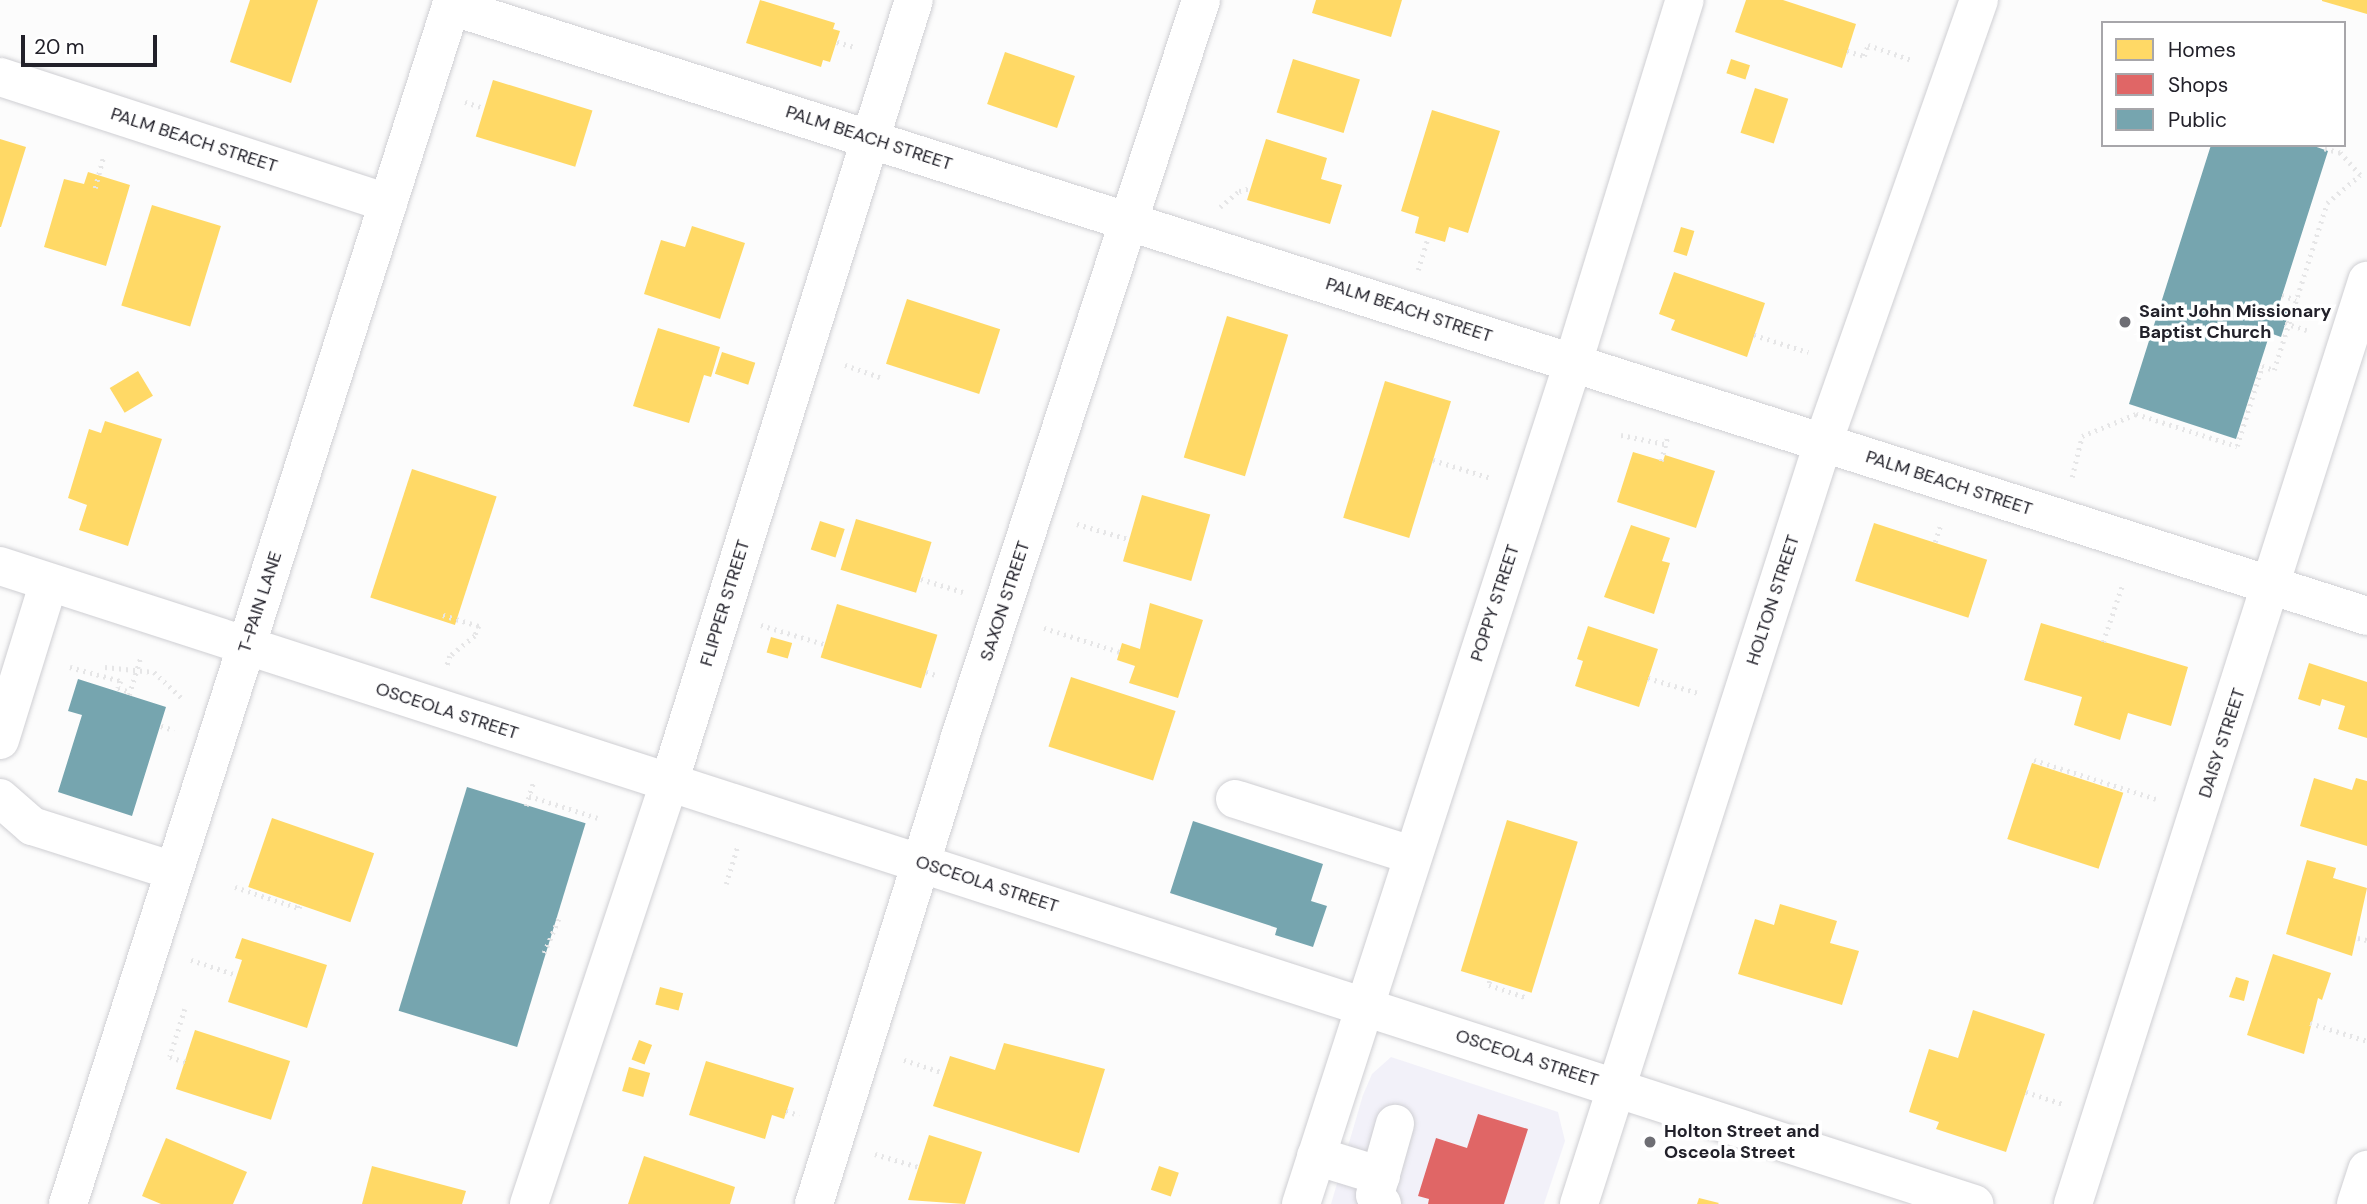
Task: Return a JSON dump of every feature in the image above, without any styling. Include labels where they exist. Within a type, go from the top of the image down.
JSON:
[{"type":"street","name":"FLIPPER STREET","points":[[529,1204],[669,783],[914,0]]},
{"type":"street","name":"SAXON STREET","points":[[814,1204],[920,863],[1201,0]]},
{"type":"street","name":"POPPY STREET","points":[[1301,1204],[1573,363],[1685,0]]},
{"type":"street","name":"HOLTON STREET","points":[[1579,1204],[1823,443],[1979,0]]},
{"type":"street","name":"PALM BEACH STREET","points":[[452,3],[2367,616]]},
{"type":"street","name":"T-PAIN LANE","points":[[68,1204],[452,3]]},
{"type":"street","name":"PALM BEACH STREET","points":[[0,77],[388,203]]},
{"type":"street","name":"DAISY STREET","points":[[2073,1204],[2273,586],[2367,281]]},
{"type":"street","name":"OSCEOLA STREET","points":[[0,566],[1974,1204]]},
{"type":"street","points":[[0,740],[49,582]]},
{"type":"street","points":[[0,799],[32,826],[174,871]]},
{"type":"street","points":[[1235,799],[1412,855]]},
{"type":"street","points":[[1316,1156],[1381,1190],[1395,1124]]},
{"type":"street","points":[[2356,1204],[2367,1170]]},
{"type":"path","points":[[837,42],[844,44]]},
{"type":"path","points":[[1847,51],[1864,56],[1868,45],[1953,73]]},
{"type":"path","points":[[2063,519],[2082,436],[2136,414],[2237,446],[2262,366],[2274,370],[2327,202],[2360,175],[2340,153],[2321,148]]},
{"type":"path","points":[[2282,295],[2296,300]]},
{"type":"path","points":[[2287,324],[2304,330]]},
{"type":"path","points":[[1754,335],[1849,366]]},
{"type":"path","points":[[834,362],[880,377]]},
{"type":"path","points":[[2180,429],[2182,422]]},
{"type":"path","points":[[1621,435],[1665,444]]},
{"type":"path","points":[[1433,460],[1531,491]]},
{"type":"path","points":[[1077,524],[1128,539]]},
{"type":"path","points":[[2103,642],[2137,542]]},
{"type":"path","points":[[436,707],[450,656],[475,636],[479,626],[443,615]]},
{"type":"path","points":[[752,622],[824,644]]},
{"type":"path","points":[[1044,628],[1120,652]]},
{"type":"path","points":[[67,678],[71,664],[121,681],[118,688],[130,694],[142,651]]},
{"type":"path","points":[[104,667],[138,668],[165,680],[185,704]]},
{"type":"path","points":[[926,672],[936,675]]},
{"type":"path","points":[[1648,678],[1738,706]]},
{"type":"path","points":[[2034,760],[2200,813]]},
{"type":"path","points":[[526,806],[535,777]]},
{"type":"path","points":[[529,796],[598,818]]},
{"type":"path","points":[[726,884],[740,841]]},
{"type":"path","points":[[235,887],[299,908],[300,904]]},
{"type":"path","points":[[544,953],[559,917]]},
{"type":"path","points":[[2358,938],[2367,940]]},
{"type":"path","points":[[1490,981],[1489,985],[1528,998]]},
{"type":"path","points":[[185,1010],[170,1058],[185,1062]]},
{"type":"path","points":[[2310,1023],[2367,1041]]},
{"type":"path","points":[[904,1060],[944,1073]]},
{"type":"path","points":[[874,1154],[919,1167]]},
{"type":"shaded area","points":[[1391,1057],[1558,1112],[1565,1141],[1544,1204],[1331,1204],[1363,1095],[1372,1074]]},
{"type":"building: Homes","points":[[250,0],[318,0],[291,83],[230,62]]},
{"type":"building: Homes","points":[[760,0],[835,23],[833,29],[840,31],[830,62],[823,60],[821,67],[746,43]]},
{"type":"building: Homes","points":[[1316,0],[1402,0],[1391,37],[1312,13]]},
{"type":"building: Homes","points":[[1746,0],[1783,0],[1856,24],[1842,68],[1735,32]]},
{"type":"building: Homes","points":[[2367,0],[2367,14],[2322,1]]},
{"type":"building: Homes","points":[[1005,52],[1075,76],[1057,128],[987,104]]},
{"type":"building: Homes","points":[[1293,59],[1360,79],[1344,133],[1277,113]]},
{"type":"building: Homes","points":[[1731,59],[1750,65],[1745,79],[1726,73]]},
{"type":"building: Homes","points":[[493,80],[592,110],[575,167],[476,136]]},
{"type":"building: Homes","points":[[1755,88],[1788,99],[1774,144],[1740,133]]},
{"type":"building: Homes","points":[[1432,110],[1500,131],[1468,233],[1449,227],[1445,242],[1415,233],[1419,217],[1401,211]]},
{"type":"building: Homes","points":[[0,139],[26,147],[1,227],[0,227]]},
{"type":"building: Homes","points":[[1266,139],[1327,158],[1321,179],[1342,185],[1330,224],[1247,200]]},
{"type":"building: Homes","points":[[88,172],[130,185],[106,266],[44,247],[64,179],[84,184]]},
{"type":"building: Homes","points":[[152,205],[221,226],[190,326],[121,305]]},
{"type":"building: Homes","points":[[692,226],[745,243],[720,319],[644,294],[661,240],[685,247]]},
{"type":"building: Homes","points":[[1681,227],[1694,231],[1687,256],[1673,252]]},
{"type":"building: Homes","points":[[1674,272],[1765,303],[1747,357],[1671,330],[1675,320],[1659,314]]},
{"type":"building: Homes","points":[[907,299],[1000,329],[979,394],[886,364]]},
{"type":"building: Homes","points":[[1227,316],[1288,335],[1245,476],[1184,458]]},
{"type":"building: Homes","points":[[658,328],[720,347],[711,377],[704,375],[689,423],[633,406]]},
{"type":"building: Homes","points":[[722,352],[755,363],[748,385],[715,374]]},
{"type":"building: Homes","points":[[138,371],[153,396],[125,413],[110,388]]},
{"type":"building: Homes","points":[[1385,381],[1451,401],[1409,538],[1343,518]]},
{"type":"building: Homes","points":[[105,421],[162,439],[128,546],[79,530],[87,505],[68,498],[89,429],[101,433]]},
{"type":"building: Homes","points":[[1633,452],[1663,461],[1665,455],[1715,471],[1696,528],[1617,502]]},
{"type":"building: Homes","points":[[412,469],[497,497],[455,625],[370,597]]},
{"type":"building: Homes","points":[[1142,495],[1210,515],[1191,581],[1123,561]]},
{"type":"building: Homes","points":[[856,519],[932,542],[916,593],[841,570]]},
{"type":"building: Homes","points":[[820,521],[845,529],[835,558],[811,550]]},
{"type":"building: Homes","points":[[1874,523],[1987,560],[1968,618],[1855,581]]},
{"type":"building: Homes","points":[[1631,525],[1670,538],[1662,561],[1670,563],[1654,614],[1604,597]]},
{"type":"building: Homes","points":[[1150,603],[1203,620],[1178,698],[1129,683],[1135,666],[1117,660],[1122,643],[1140,649]]},
{"type":"building: Homes","points":[[837,604],[937,635],[921,688],[821,658]]},
{"type":"building: Homes","points":[[2041,623],[2188,667],[2171,726],[2128,713],[2120,740],[2074,725],[2082,697],[2024,680]]},
{"type":"building: Homes","points":[[1588,626],[1658,649],[1639,707],[1575,686],[1583,661],[1577,659]]},
{"type":"building: Homes","points":[[771,637],[792,643],[788,658],[767,652]]},
{"type":"building: Homes","points":[[2309,663],[2367,682],[2367,738],[2338,729],[2345,706],[2322,699],[2320,706],[2298,699]]},
{"type":"building: Homes","points":[[1071,677],[1176,711],[1153,780],[1048,746]]},
{"type":"building: Homes","points":[[2032,763],[2123,793],[2099,869],[2007,839]]},
{"type":"building: Homes","points":[[2314,778],[2352,790],[2356,778],[2367,781],[2367,846],[2300,826]]},
{"type":"building: Homes","points":[[272,818],[374,853],[350,922],[248,887]]},
{"type":"building: Homes","points":[[1507,820],[1578,842],[1532,993],[1461,971]]},
{"type":"building: Homes","points":[[2307,860],[2336,868],[2333,878],[2367,888],[2352,956],[2286,934]]},
{"type":"building: Homes","points":[[1780,904],[1837,921],[1830,943],[1859,951],[1842,1005],[1738,974],[1755,919],[1774,925]]},
{"type":"building: Homes","points":[[242,938],[327,965],[307,1028],[228,1002],[242,960],[235,958]]},
{"type":"building: Homes","points":[[2273,954],[2331,973],[2322,1000],[2318,998],[2304,1054],[2247,1035]]},
{"type":"building: Homes","points":[[2236,977],[2249,981],[2244,1001],[2229,997]]},
{"type":"building: Homes","points":[[660,987],[683,993],[679,1011],[655,1004]]},
{"type":"building: Homes","points":[[1973,1010],[2045,1034],[2006,1152],[1936,1129],[1939,1122],[1909,1112],[1929,1049],[1958,1058]]},
{"type":"building: Homes","points":[[195,1030],[290,1061],[271,1120],[176,1089]]},
{"type":"building: Homes","points":[[639,1040],[652,1045],[645,1065],[631,1060]]},
{"type":"building: Homes","points":[[1004,1043],[1105,1069],[1079,1153],[933,1106],[950,1056],[995,1070]]},
{"type":"building: Homes","points":[[706,1061],[794,1088],[784,1119],[772,1115],[765,1139],[689,1115]]},
{"type":"building: Homes","points":[[629,1067],[650,1073],[643,1097],[622,1091]]},
{"type":"building: Homes","points":[[929,1135],[982,1152],[965,1204],[908,1200]]},
{"type":"building: Homes","points":[[166,1138],[247,1172],[233,1204],[161,1204],[142,1196]]},
{"type":"building: Homes","points":[[644,1156],[735,1187],[730,1204],[628,1204]]},
{"type":"building: Homes","points":[[372,1166],[466,1191],[462,1204],[362,1204]]},
{"type":"building: Homes","points":[[1159,1166],[1179,1173],[1171,1196],[1151,1190]]},
{"type":"building: Homes","points":[[1699,1198],[1719,1203],[1697,1204]]},
{"type":"building: Shops","points":[[1478,1114],[1528,1129],[1504,1204],[1428,1204],[1429,1199],[1418,1196],[1436,1138],[1467,1148]]},
{"type":"building: Public","points":[[2210,147],[2317,147],[2328,151],[2279,305],[2290,309],[2281,337],[2270,333],[2236,439],[2129,404]]},
{"type":"building: Public","points":[[78,679],[166,707],[132,816],[58,792],[82,715],[68,711]]},
{"type":"building: Public","points":[[467,787],[586,823],[517,1047],[399,1011]]},
{"type":"building: Public","points":[[1193,821],[1323,864],[1311,901],[1327,906],[1313,947],[1275,935],[1277,928],[1170,893]]},
{"type":"place","name":"Saint John Missionary Baptist Church","points":[[2125,322]]},
{"type":"place","name":"Holton Street and Osceola Street","points":[[1650,1142]]}]
